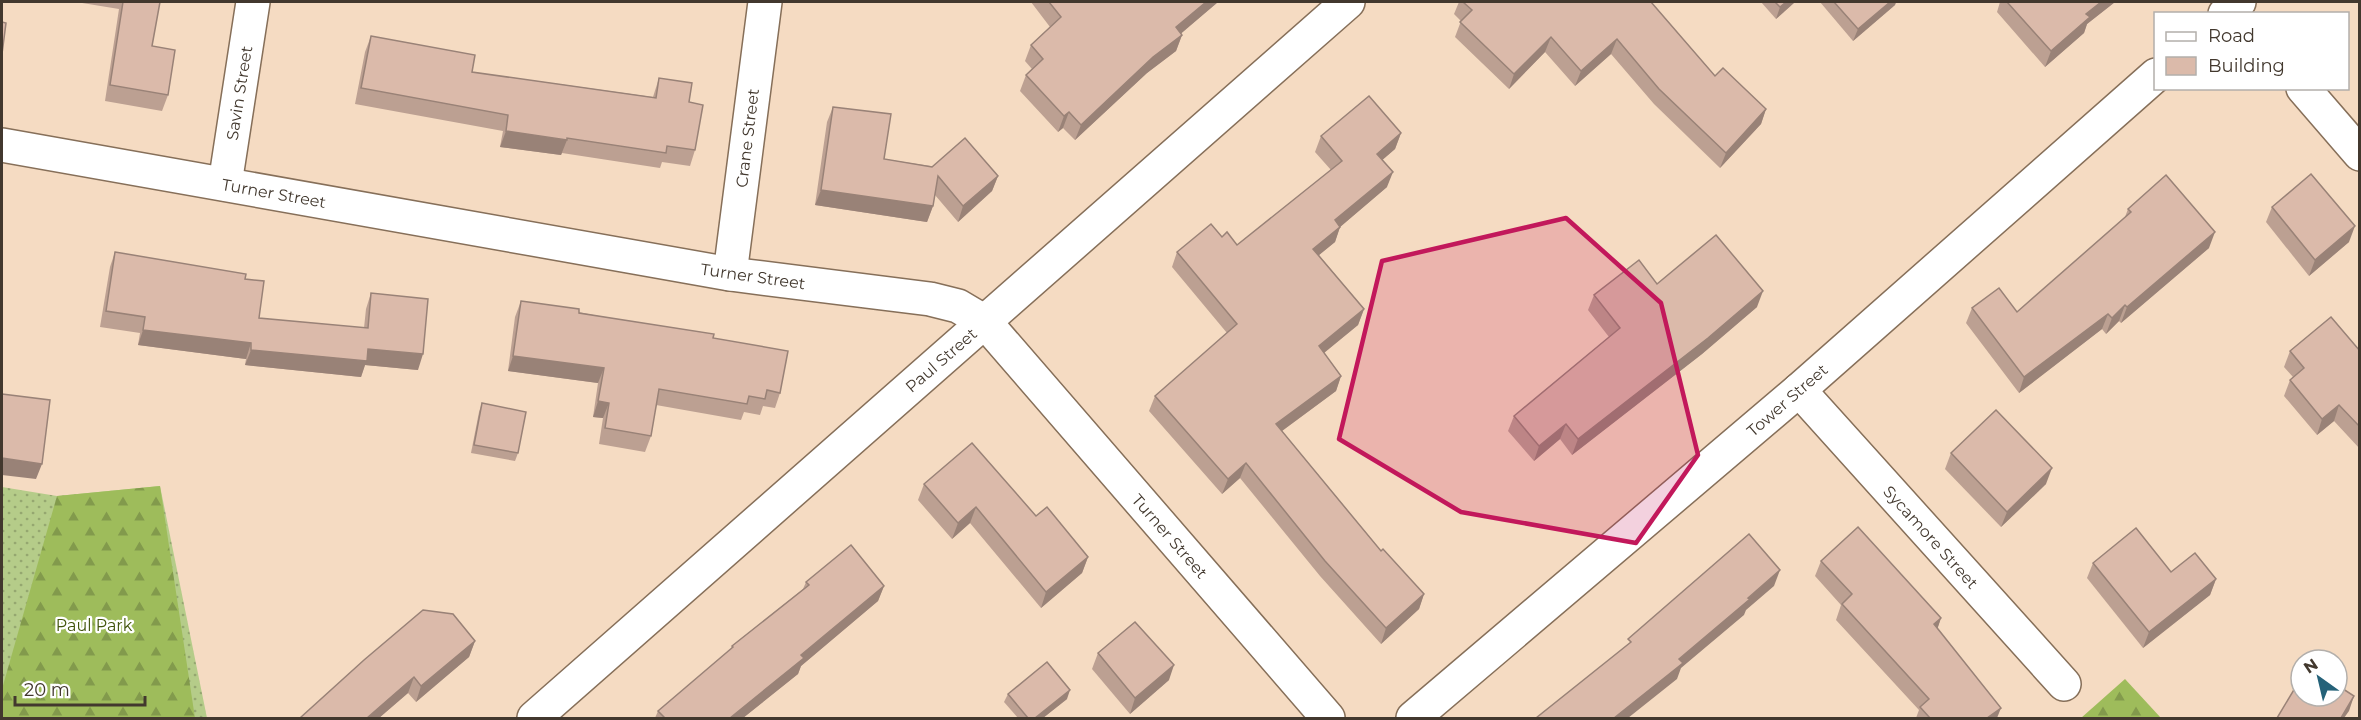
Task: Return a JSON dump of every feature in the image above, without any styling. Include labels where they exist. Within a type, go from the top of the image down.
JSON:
[{"type":"street","name":"Savin Street","points":[[225,184],[253,2]]},
{"type":"street","name":"Crane Street","points":[[730,274],[765,2]]},
{"type":"street","name":"Paul Street","points":[[534,718],[1348,2]]},
{"type":"street","name":"Tower Street","points":[[1413,718],[1799,390],[2154,77]]},
{"type":"street","points":[[2305,90],[2360,154]]},
{"type":"street","name":"Turner Street","points":[[2,145],[730,274],[930,299],[958,306],[985,322],[1328,718]]},
{"type":"street","name":"Sycamore Street","points":[[1799,390],[2064,684]]},
{"type":"highlighted area","points":[[1566,218],[1661,303],[1698,455],[1636,543],[1461,512],[1339,439],[1382,261]]},
{"type":"green space","name":"Paul Park","points":[[160,486],[207,718],[2,718],[2,487],[57,496]]},
{"type":"green space","name":"Paul Park","points":[[160,486],[195,718],[2,718],[2,689],[57,496]]},
{"type":"green space","points":[[2125,679],[2161,718],[2081,718]]},
{"type":"building","points":[[123,2],[160,2],[152,46],[175,50],[168,95],[110,85]]},
{"type":"building","points":[[1049,2],[1206,2],[1176,27],[1182,35],[1153,57],[1081,125],[1069,112],[1064,116],[1026,75],[1043,59],[1031,45],[1061,17]]},
{"type":"building","points":[[1463,2],[1651,2],[1715,76],[1723,68],[1766,109],[1726,153],[1659,89],[1617,39],[1581,71],[1551,37],[1514,74],[1460,22],[1472,10]]},
{"type":"building","points":[[1775,2],[1786,2],[1780,7]]},
{"type":"building","points":[[1834,2],[1890,2],[1858,29]]},
{"type":"building","points":[[2007,2],[2101,2],[2086,14],[2090,17],[2051,51]]},
{"type":"building","points":[[2,22],[6,23],[2,54]]},
{"type":"building","points":[[371,36],[475,55],[472,72],[656,98],[659,78],[692,83],[689,102],[703,105],[695,150],[667,146],[666,153],[506,131],[508,115],[361,88]]},
{"type":"building","points":[[1369,96],[1401,133],[1377,154],[1393,172],[1335,220],[1340,227],[1313,249],[1364,309],[1319,346],[1341,376],[1276,424],[1381,551],[1383,549],[1424,594],[1386,628],[1325,561],[1246,463],[1228,479],[1155,396],[1237,324],[1177,252],[1211,224],[1222,237],[1227,232],[1237,245],[1342,161],[1321,136]]},
{"type":"building","points":[[833,107],[891,114],[884,159],[932,167],[965,138],[998,176],[963,206],[938,176],[933,206],[821,190]]},
{"type":"building","points":[[2311,174],[2355,226],[2315,260],[2272,207]]},
{"type":"building","points":[[2166,175],[2215,232],[2127,307],[2125,305],[2112,318],[2108,314],[2024,377],[1972,308],[1999,288],[2017,312],[2131,212],[2128,209]]},
{"type":"building","points":[[1716,235],[1763,291],[1708,338],[1578,439],[1566,424],[1539,446],[1514,416],[1620,328],[1594,295],[1639,260],[1657,284]]},
{"type":"building","points":[[115,252],[246,274],[245,279],[264,281],[259,318],[368,328],[371,293],[428,299],[423,354],[368,349],[367,361],[251,350],[251,343],[143,330],[145,317],[106,311]]},
{"type":"building","points":[[521,301],[579,309],[579,313],[714,334],[713,338],[788,351],[780,393],[767,390],[765,399],[749,396],[747,404],[659,389],[651,436],[605,428],[609,403],[598,401],[604,368],[513,356]]},
{"type":"building","points":[[2331,317],[2360,351],[2360,427],[2339,405],[2322,419],[2290,380],[2304,368],[2290,351]]},
{"type":"building","points":[[2,394],[50,400],[42,464],[2,458]]},
{"type":"building","points":[[482,403],[526,412],[518,453],[474,445]]},
{"type":"building","points":[[1996,410],[2052,468],[2007,512],[1951,453]]},
{"type":"building","points":[[972,443],[1036,516],[1047,507],[1088,557],[1046,592],[976,507],[958,523],[924,484]]},
{"type":"building","points":[[1858,527],[1941,618],[1934,624],[2001,708],[1987,718],[1930,718],[1920,707],[1929,699],[1842,604],[1852,594],[1821,561]]},
{"type":"building","points":[[2136,528],[2171,572],[2195,553],[2216,579],[2149,632],[2093,563]]},
{"type":"building","points":[[1749,534],[1780,570],[1748,598],[1750,599],[1679,659],[1683,663],[1614,718],[1536,718],[1631,642],[1628,639]]},
{"type":"building","points":[[851,545],[884,586],[801,655],[804,658],[730,718],[665,718],[658,711],[732,646],[809,585],[806,582]]},
{"type":"building","points":[[423,610],[453,614],[475,641],[421,686],[414,677],[367,718],[300,718],[364,660]]},
{"type":"building","points":[[1135,622],[1174,665],[1135,698],[1098,653]]},
{"type":"building","points":[[1047,662],[1070,690],[1035,718],[1028,718],[1008,694]]},
{"type":"building","points":[[2349,693],[2354,696],[2349,704]]},
{"type":"building","points":[[2289,698],[2289,708],[2347,708],[2341,718],[2277,718]]}]
